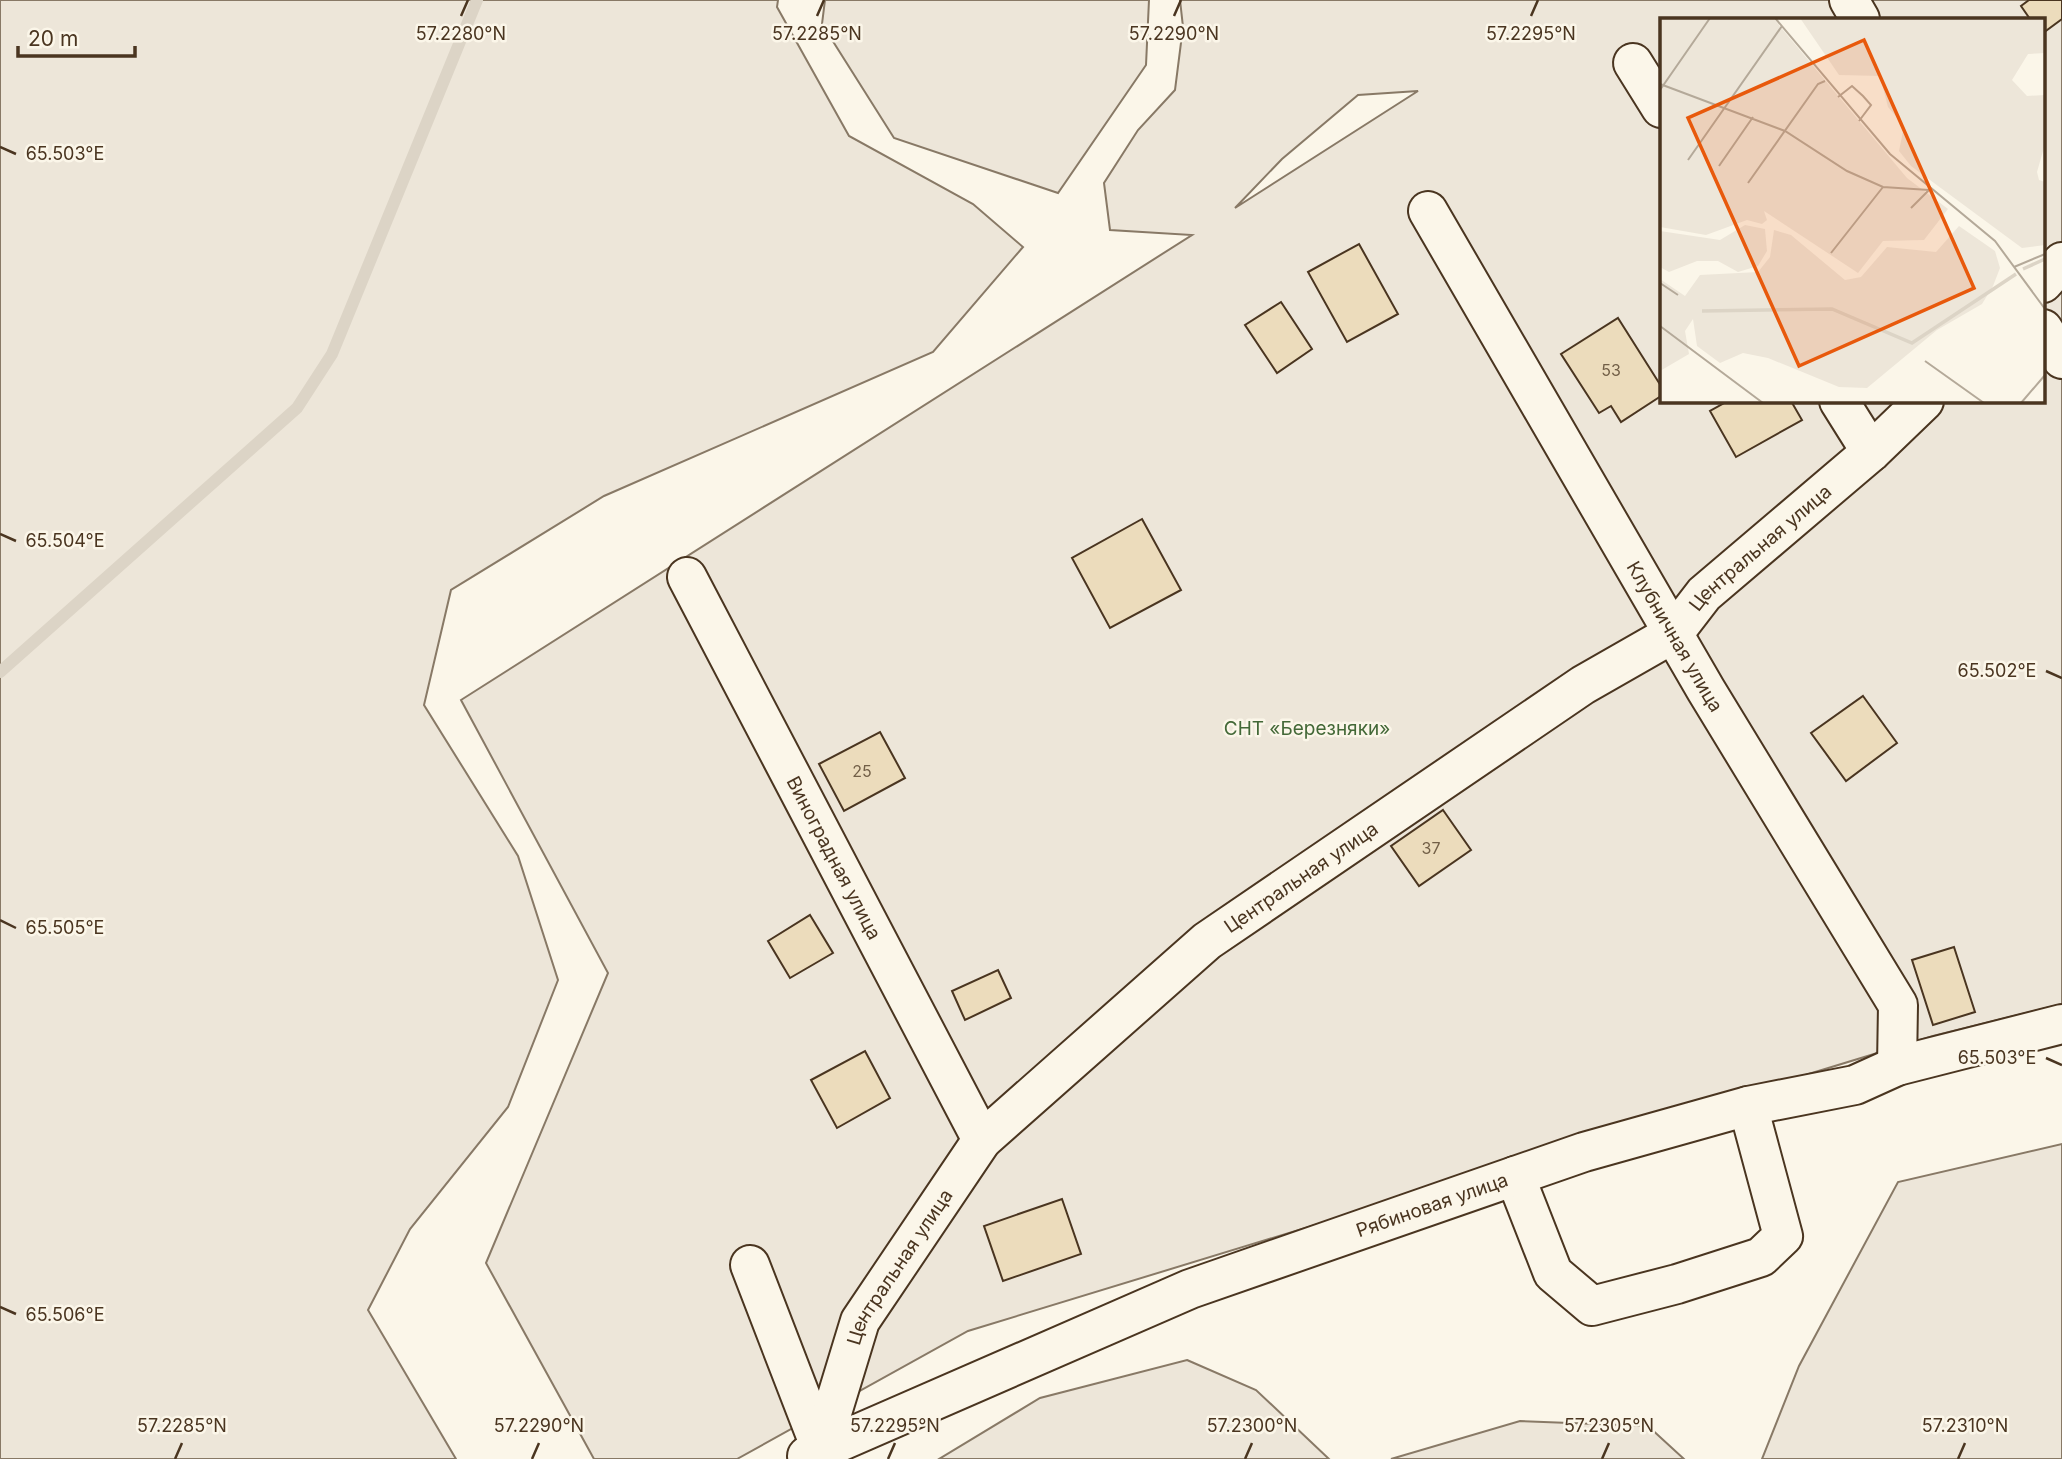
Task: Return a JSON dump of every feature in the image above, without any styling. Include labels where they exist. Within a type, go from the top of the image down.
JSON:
[{"type":"street","points":[[1849,0],[1859,18]]},
{"type":"street","points":[[1633,62],[1660,106]]},
{"type":"street","name":"Клубничная улица","points":[[1428,211],[1674,632],[1898,1005],[1896,1066]]},
{"type":"street","points":[[2044,282],[2062,261]]},
{"type":"street","points":[[2044,331],[2062,359]]},
{"type":"street","points":[[1840,402],[1871,452]]},
{"type":"street","name":"Центральная улица","points":[[811,1454],[860,1321],[982,1140],[1207,941],[1583,685],[1674,632],[1704,594],[1871,452],[1923,402]]},
{"type":"street","name":"Виноградная улица","points":[[687,577],[982,1140]]},
{"type":"street","name":"Рябиновая улица","points":[[811,1454],[1190,1289],[1584,1152],[1748,1106],[1855,1085],[1896,1066],[2062,1024]]},
{"type":"street","points":[[1515,1176],[1553,1273],[1592,1307],[1677,1284],[1761,1257],[1783,1236],[1748,1106]]},
{"type":"street","points":[[750,1265],[811,1454]]},
{"type":"green space","points":[[0,0],[778,0],[777,7],[849,136],[973,204],[1023,247],[933,352],[604,496],[451,590],[424,705],[518,856],[558,980],[508,1107],[410,1229],[368,1310],[456,1459],[0,1459]]},
{"type":"green space","points":[[825,0],[1149,0],[1146,65],[1058,193],[894,138],[822,24]]},
{"type":"green space","name":"СНТ «Березняки»","points":[[1180,0],[2062,0],[2062,1004],[1933,1036],[968,1331],[737,1459],[594,1459],[486,1263],[608,973],[461,700],[1192,235],[1110,230],[1104,183],[1138,130],[1175,90],[1183,27]],"holes":[[[1418,91],[1235,208],[1282,159],[1358,95]]]},
{"type":"green space","points":[[2062,1144],[2062,1459],[1762,1459],[1799,1366],[1898,1182]]},
{"type":"green space","points":[[1187,1360],[1256,1390],[1329,1459],[939,1459],[1040,1398]]},
{"type":"green space","points":[[1520,1421],[1648,1426],[1684,1459],[1391,1459]]},
{"type":"building","points":[[2029,0],[2062,0],[2062,19],[2044,32],[2044,18],[2029,18],[2021,6]]},
{"type":"building","points":[[1359,244],[1398,314],[1347,342],[1308,272]]},
{"type":"building","points":[[1281,302],[1312,349],[1277,373],[1245,325]]},
{"type":"building","points":[[1618,318],[1660,384],[1660,397],[1621,422],[1611,406],[1599,413],[1561,354]]},
{"type":"building","points":[[1726,402],[1792,402],[1802,420],[1736,457],[1710,411]]},
{"type":"building","points":[[1142,519],[1181,590],[1110,628],[1072,558]]},
{"type":"building","points":[[1863,696],[1897,743],[1846,781],[1811,733]]},
{"type":"building","points":[[880,732],[905,778],[844,811],[819,764]]},
{"type":"building","points":[[1443,810],[1471,850],[1419,886],[1391,846]]},
{"type":"building","points":[[810,915],[833,953],[790,978],[768,941]]},
{"type":"building","points":[[1954,947],[1975,1012],[1933,1025],[1912,960]]},
{"type":"building","points":[[998,970],[1011,998],[965,1020],[952,991]]},
{"type":"building","points":[[865,1051],[890,1098],[837,1128],[811,1080]]},
{"type":"building","points":[[1062,1199],[1081,1254],[1003,1281],[984,1226]]},
{"type":"waterway","points":[[0,672],[297,408],[332,354],[477,0]]}]
